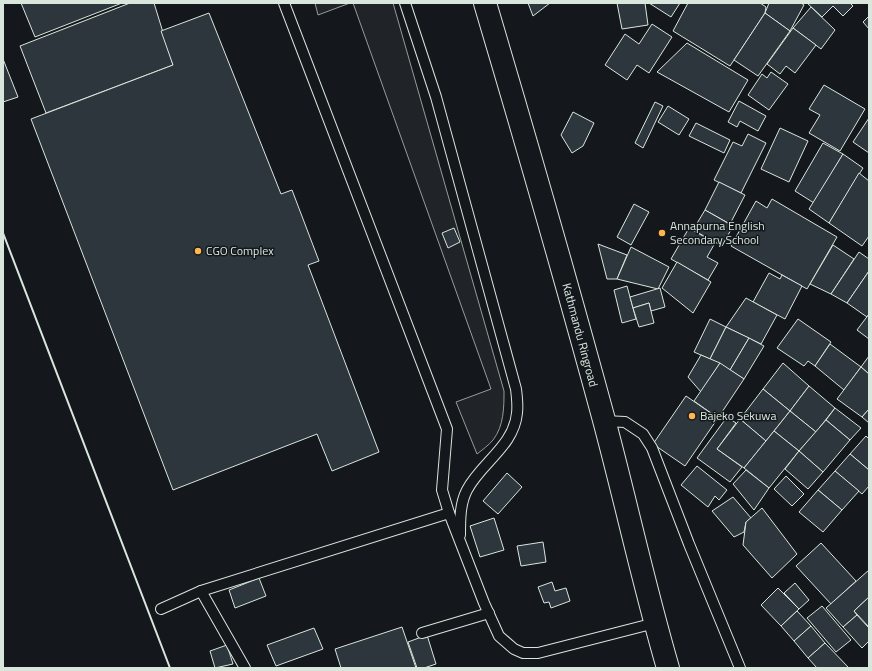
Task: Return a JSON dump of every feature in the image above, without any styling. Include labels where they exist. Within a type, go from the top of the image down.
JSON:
[{"type":"highway","name":"Kathmandu Ringroad","points":[[485,3],[529,150],[604,421],[655,623],[668,668]]},
{"type":"lane","points":[[284,3],[447,429],[442,490],[449,513],[489,613],[500,636],[514,650],[523,653],[538,653],[655,623]]},
{"type":"lane","points":[[405,3],[436,97],[516,389],[517,415],[509,437],[477,475],[466,491],[461,510],[460,539]]},
{"type":"lane","points":[[604,421],[625,422],[643,434],[652,448],[689,544],[740,668]]},
{"type":"lane","points":[[161,609],[201,591],[449,513]]},
{"type":"lane","points":[[201,591],[245,668]]},
{"type":"lane","points":[[422,633],[489,613]]},
{"type":"shaded area","points":[[315,3],[350,3],[318,15]]},
{"type":"shaded area","points":[[353,3],[393,3],[504,391],[501,423],[497,435],[477,454],[456,402],[491,389]]},
{"type":"building","points":[[21,3],[122,3],[35,37]]},
{"type":"building","points":[[130,3],[154,3],[173,65],[46,113],[20,46]]},
{"type":"building","points":[[528,3],[550,3],[533,16]]},
{"type":"building","points":[[617,3],[645,3],[648,25],[622,29]]},
{"type":"building","points":[[649,3],[680,3],[671,17]]},
{"type":"building","points":[[688,3],[760,3],[766,7],[765,13],[730,66],[673,31]]},
{"type":"building","points":[[769,3],[801,3],[804,5],[790,31],[765,13]]},
{"type":"building","points":[[807,3],[850,3],[853,6],[843,16],[833,6],[822,17]]},
{"type":"building","points":[[811,7],[835,30],[821,49],[793,28]]},
{"type":"building","name":"CGO Complex","points":[[209,13],[281,194],[292,190],[319,261],[308,265],[379,452],[332,471],[317,434],[173,490],[31,119],[173,65],[161,31]]},
{"type":"building","points":[[765,13],[790,31],[758,76],[734,60]]},
{"type":"building","points":[[869,16],[869,29],[863,22]]},
{"type":"building","points":[[652,24],[672,37],[649,73],[637,65],[627,80],[605,65],[625,34],[639,44]]},
{"type":"building","points":[[793,28],[816,45],[795,73],[786,66],[780,74],[767,64]]},
{"type":"building","points":[[687,43],[748,80],[729,112],[657,72]]},
{"type":"building","points":[[3,59],[18,97],[3,102]]},
{"type":"building","points":[[771,72],[788,84],[769,110],[748,95],[762,74],[767,78]]},
{"type":"building","points":[[824,85],[865,109],[840,151],[809,133],[820,115],[809,109]]},
{"type":"building","points":[[739,101],[766,116],[758,131],[740,121],[737,127],[728,122]]},
{"type":"building","points":[[655,102],[663,106],[643,148],[635,143]]},
{"type":"building","points":[[668,106],[689,119],[679,135],[658,122]]},
{"type":"building","points":[[573,112],[594,123],[583,146],[572,153],[561,135]]},
{"type":"building","points":[[869,118],[869,153],[853,142]]},
{"type":"building","points":[[696,123],[730,140],[724,153],[689,136]]},
{"type":"building","points":[[780,128],[808,141],[789,182],[761,169]]},
{"type":"building","points":[[748,134],[766,143],[741,193],[714,180],[733,142],[742,146]]},
{"type":"building","points":[[823,143],[843,154],[814,203],[795,191]]},
{"type":"building","points":[[843,154],[863,168],[829,223],[809,209]]},
{"type":"building","points":[[859,173],[869,181],[869,236],[862,246],[829,223]]},
{"type":"building","points":[[719,182],[745,195],[730,224],[705,210]]},
{"type":"building","points":[[772,199],[837,237],[807,289],[731,246],[756,201],[767,208]]},
{"type":"building","points":[[634,204],[649,212],[631,245],[617,237]]},
{"type":"building","points":[[705,210],[733,226],[722,246],[693,230]]},
{"type":"building","points":[[454,228],[460,242],[448,248],[442,233]]},
{"type":"building","points":[[689,228],[715,243],[707,257],[718,263],[708,280],[671,259]]},
{"type":"building","points":[[598,244],[627,255],[617,279],[607,279]]},
{"type":"building","points":[[833,245],[854,259],[831,294],[810,284]]},
{"type":"building","points":[[631,247],[669,267],[658,289],[617,279]]},
{"type":"building","points":[[859,252],[869,259],[869,271],[847,303],[831,294]]},
{"type":"building","points":[[677,262],[711,282],[693,313],[662,288]]},
{"type":"building","points":[[869,271],[869,314],[867,317],[847,303]]},
{"type":"building","points":[[769,273],[780,279],[782,275],[802,286],[785,319],[753,302]]},
{"type":"building","points":[[627,286],[636,319],[622,323],[614,290]]},
{"type":"building","points":[[660,288],[665,307],[651,311],[649,303],[633,308],[630,297]]},
{"type":"building","points":[[746,298],[777,315],[761,344],[726,327]]},
{"type":"building","points":[[649,303],[654,323],[639,327],[633,308]]},
{"type":"building","points":[[869,314],[869,339],[857,330]]},
{"type":"building","points":[[710,319],[726,327],[710,359],[694,352]]},
{"type":"building","points":[[798,319],[831,342],[815,366],[808,361],[804,366],[777,348]]},
{"type":"building","points":[[726,327],[749,338],[730,370],[710,359]]},
{"type":"building","points":[[749,338],[764,346],[744,379],[730,370]]},
{"type":"building","points":[[830,344],[861,367],[844,390],[815,366]]},
{"type":"building","points":[[701,355],[720,363],[701,392],[688,377]]},
{"type":"building","points":[[869,356],[869,374],[861,367]]},
{"type":"building","points":[[720,363],[744,379],[718,418],[694,401]]},
{"type":"building","points":[[783,363],[809,386],[790,411],[763,389]]},
{"type":"building","points":[[861,367],[869,374],[869,409],[862,417],[837,399]]},
{"type":"building","points":[[809,386],[835,408],[816,432],[790,411]]},
{"type":"building","points":[[763,389],[790,411],[766,441],[740,419]]},
{"type":"building","points":[[686,396],[718,418],[685,466],[653,444]]},
{"type":"building","points":[[835,408],[861,428],[850,440],[826,420]]},
{"type":"building","points":[[869,409],[869,423],[862,417]]},
{"type":"building","points":[[790,411],[816,432],[799,451],[774,431]]},
{"type":"building","points":[[727,417],[736,423],[717,449],[742,467],[730,482],[697,458]]},
{"type":"building","points":[[740,419],[766,441],[744,468],[717,449]]},
{"type":"building","points":[[826,420],[850,440],[823,472],[799,451]]},
{"type":"building","points":[[774,431],[799,451],[769,488],[744,468]]},
{"type":"building","points":[[866,436],[869,439],[869,470],[850,454]]},
{"type":"building","points":[[799,451],[823,472],[808,489],[785,469]]},
{"type":"building","points":[[850,454],[869,470],[869,486],[862,494],[835,471]]},
{"type":"building","points":[[697,466],[727,490],[719,500],[715,496],[708,507],[681,485]]},
{"type":"building","points":[[746,470],[769,488],[754,510],[733,484]]},
{"type":"building","points":[[835,471],[859,491],[842,510],[818,490]]},
{"type":"building","points":[[507,473],[522,487],[498,514],[483,501]]},
{"type":"building","points":[[786,476],[804,494],[792,506],[774,489]]},
{"type":"building","points":[[818,490],[842,510],[823,532],[799,512]]},
{"type":"building","points":[[733,497],[751,518],[746,522],[744,532],[734,537],[712,511]]},
{"type":"building","points":[[762,508],[797,554],[772,578],[743,545],[746,522]]},
{"type":"building","points":[[494,518],[504,550],[480,557],[470,526]]},
{"type":"building","points":[[543,542],[546,562],[521,566],[517,546]]},
{"type":"building","points":[[821,543],[856,581],[831,604],[796,566]]},
{"type":"building","points":[[869,570],[869,597],[854,611],[857,615],[843,627],[826,608]]},
{"type":"building","points":[[259,578],[266,596],[235,608],[229,590]]},
{"type":"building","points":[[552,582],[555,591],[566,588],[570,601],[551,608],[549,602],[544,603],[538,587]]},
{"type":"building","points":[[795,583],[809,600],[799,609],[784,593]]},
{"type":"building","points":[[778,588],[799,609],[781,626],[761,605]]},
{"type":"building","points":[[869,597],[869,625],[868,626],[854,611]]},
{"type":"building","points":[[822,606],[851,640],[836,652],[807,618]]},
{"type":"building","points":[[797,611],[811,626],[794,641],[781,626]]},
{"type":"building","points":[[857,615],[869,628],[869,641],[862,648],[843,627]]},
{"type":"building","points":[[811,626],[825,643],[808,658],[794,641]]},
{"type":"building","points":[[402,627],[416,668],[341,668],[335,649]]},
{"type":"building","points":[[314,628],[323,649],[276,666],[267,645]]},
{"type":"building","points":[[427,635],[436,664],[424,668],[417,668],[408,642]]},
{"type":"building","points":[[825,643],[849,668],[817,668],[808,658]]},
{"type":"building","points":[[227,645],[233,664],[215,668],[210,651]]},
{"type":"wall","points":[[3,233],[170,668]]},
{"type":"place","name":"Annapurna English Secondary School","points":[[662,233]]},
{"type":"place","name":"CGO Complex","points":[[198,251]]},
{"type":"place","name":"Bajeko Sekuwa","points":[[692,416]]}]
